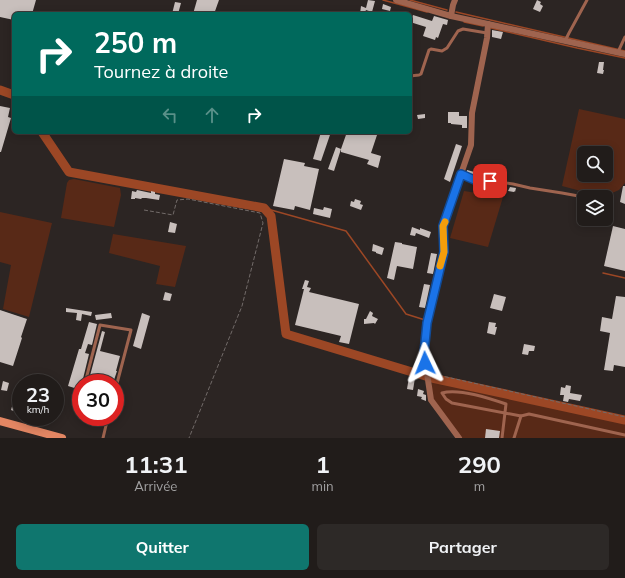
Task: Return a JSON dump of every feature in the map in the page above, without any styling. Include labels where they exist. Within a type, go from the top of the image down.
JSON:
[{"type":"street","points":[[396,0],[451,16],[619,50],[625,54]]},
{"type":"street","points":[[451,16],[455,0]]},
{"type":"street","points":[[460,438],[431,400],[424,353],[427,323],[444,252],[443,226],[471,145],[472,113],[488,24]]},
{"type":"street","points":[[0,421],[62,438]]},
{"type":"lane","points":[[566,39],[587,0]]},
{"type":"lane","points":[[412,76],[421,74],[429,50],[442,51],[447,48],[458,31],[462,29],[487,32]]},
{"type":"lane","points":[[619,50],[625,37]]},
{"type":"lane","points":[[461,174],[479,182],[490,181],[513,184],[577,196]]},
{"type":"lane","points":[[87,374],[100,325],[131,330],[119,374]]},
{"type":"lane","points":[[502,438],[505,413],[506,404],[481,396],[448,391],[442,392],[446,399],[452,403],[505,413],[521,416],[529,414],[625,435]]},
{"type":"lane","points":[[514,438],[521,416]]},
{"type":"lane","points":[[103,438],[106,426]]},
{"type":"path","points":[[144,210],[173,215],[177,200],[188,199],[260,213],[264,223],[242,306],[189,438]]},
{"type":"path","points":[[427,373],[625,417]]},
{"type":"shaded area","points":[[579,109],[625,119],[625,183],[619,190],[613,193],[613,190],[577,190],[562,186]]},
{"type":"shaded area","points":[[74,179],[120,188],[121,195],[114,227],[61,218],[67,183],[69,180]]},
{"type":"shaded area","points":[[464,191],[503,197],[488,247],[450,238]]},
{"type":"shaded area","points":[[0,212],[52,223],[29,317],[3,309],[11,265],[0,262]]},
{"type":"shaded area","points":[[113,234],[186,246],[175,287],[156,284],[160,266],[109,253]]},
{"type":"shaded area","points":[[432,381],[625,422],[625,438],[462,438],[434,401],[431,393]]},
{"type":"building","points":[[0,0],[36,0],[33,12],[12,12],[12,20],[0,17]]},
{"type":"building","points":[[197,0],[219,0],[215,12],[194,12]]},
{"type":"building","points":[[368,0],[375,1],[372,12],[366,10],[365,12],[360,12],[361,6],[366,8]]},
{"type":"building","points":[[537,0],[541,2],[540,4],[543,6],[540,12],[533,9]]},
{"type":"building","points":[[175,2],[181,3],[179,12],[172,12]]},
{"type":"building","points":[[383,4],[391,7],[390,11],[382,9]]},
{"type":"building","points":[[413,15],[432,21],[434,16],[448,20],[447,25],[443,24],[438,38],[436,37],[435,40],[423,36],[426,27],[412,23]]},
{"type":"building","points":[[492,30],[503,32],[501,39],[492,37]]},
{"type":"building","points":[[599,62],[604,62],[603,74],[597,73]]},
{"type":"building","points":[[0,106],[10,108],[8,117],[11,118],[1,152],[0,152]]},
{"type":"building","points":[[448,112],[459,112],[459,116],[467,116],[467,128],[462,128],[462,125],[448,123]]},
{"type":"building","points":[[425,114],[425,118],[418,119],[417,115]]},
{"type":"building","points":[[320,134],[330,134],[321,161],[313,159]]},
{"type":"building","points":[[346,134],[377,134],[371,153],[381,156],[378,168],[367,164],[369,160],[341,152]]},
{"type":"building","points":[[456,144],[462,146],[450,182],[444,179]]},
{"type":"building","points":[[336,147],[341,149],[334,171],[328,169]]},
{"type":"building","points":[[284,159],[305,163],[304,166],[319,169],[310,210],[295,206],[294,210],[273,206]]},
{"type":"building","points":[[467,170],[478,173],[477,178],[466,174]]},
{"type":"building","points":[[623,186],[625,186],[625,204],[620,202]]},
{"type":"building","points":[[510,187],[516,188],[515,192],[508,191]]},
{"type":"building","points":[[137,190],[151,193],[151,191],[155,192],[155,194],[160,195],[159,200],[146,198],[131,199],[132,191],[136,192]]},
{"type":"building","points":[[355,199],[361,201],[360,204],[363,205],[361,210],[350,206],[351,201],[354,202]]},
{"type":"building","points":[[324,207],[332,209],[330,218],[313,214],[314,208],[323,210]]},
{"type":"building","points":[[170,222],[177,224],[175,233],[168,232]]},
{"type":"building","points":[[613,226],[625,229],[625,271],[604,266]]},
{"type":"building","points":[[412,227],[431,232],[429,238],[416,233],[415,236],[410,235]]},
{"type":"building","points":[[395,242],[417,247],[413,269],[397,266],[394,280],[387,278]]},
{"type":"building","points":[[373,244],[384,248],[382,255],[372,251]]},
{"type":"building","points":[[431,253],[437,254],[433,274],[427,273]]},
{"type":"building","points":[[305,280],[309,281],[307,287],[311,288],[309,292],[359,304],[349,344],[339,342],[341,336],[295,325]]},
{"type":"building","points":[[424,284],[430,285],[425,308],[419,307]]},
{"type":"building","points":[[165,292],[172,294],[170,301],[163,300]]},
{"type":"building","points":[[494,294],[506,297],[502,311],[490,308]]},
{"type":"building","points":[[616,296],[625,297],[625,367],[614,365],[613,371],[604,370],[610,333],[600,331],[602,317],[612,319]]},
{"type":"building","points":[[66,308],[92,312],[91,316],[82,314],[81,321],[76,320],[77,313],[66,312]]},
{"type":"building","points":[[0,310],[27,319],[13,366],[0,362]]},
{"type":"building","points":[[370,311],[373,313],[372,316],[378,319],[375,324],[364,324],[364,319],[366,319]]},
{"type":"building","points":[[111,313],[112,318],[96,320],[95,315]]},
{"type":"building","points":[[142,313],[150,316],[141,349],[133,346]]},
{"type":"building","points":[[89,322],[97,324],[92,345],[88,344],[85,353],[89,354],[84,374],[72,374],[72,387],[68,386],[79,349],[81,349]]},
{"type":"building","points":[[489,322],[496,323],[495,327],[497,327],[495,335],[487,333]]},
{"type":"building","points":[[102,331],[105,332],[100,351],[120,356],[117,371],[116,374],[90,374]]},
{"type":"building","points":[[524,344],[535,346],[534,351],[529,351],[528,355],[522,354]]},
{"type":"building","points":[[409,377],[415,378],[413,390],[407,389]]},
{"type":"building","points":[[3,381],[9,383],[7,391],[1,390]]},
{"type":"building","points":[[566,385],[571,386],[570,393],[582,395],[580,401],[569,399],[568,402],[563,401],[564,395],[560,395],[561,387],[565,388]]},
{"type":"building","points":[[418,389],[424,391],[423,394],[426,395],[426,401],[421,399],[422,397],[417,396]]},
{"type":"building","points":[[486,429],[500,431],[499,438],[485,438]]},
{"type":"waterway","points":[[383,0],[427,12]]},
{"type":"waterway","points":[[410,0],[447,10]]},
{"type":"waterway","points":[[456,12],[625,51]]},
{"type":"waterway","points":[[464,22],[483,26]]},
{"type":"waterway","points":[[491,28],[625,58]]},
{"type":"waterway","points":[[0,90],[12,94]]},
{"type":"waterway","points":[[43,134],[69,172],[264,208],[271,216],[286,334],[432,378],[625,420]]},
{"type":"waterway","points":[[264,208],[346,231],[406,314],[425,320]]},
{"type":"waterway","points":[[446,232],[447,252]]},
{"type":"waterway","points":[[603,273],[625,278]]},
{"type":"waterway","points":[[428,342],[430,322],[435,301]]},
{"type":"slow traffic","points":[[440,266],[444,252],[443,226],[445,222]]},
{"type":"route","points":[[425,363],[424,353],[427,323],[444,252],[443,226],[461,174],[479,182],[490,181]]}]
